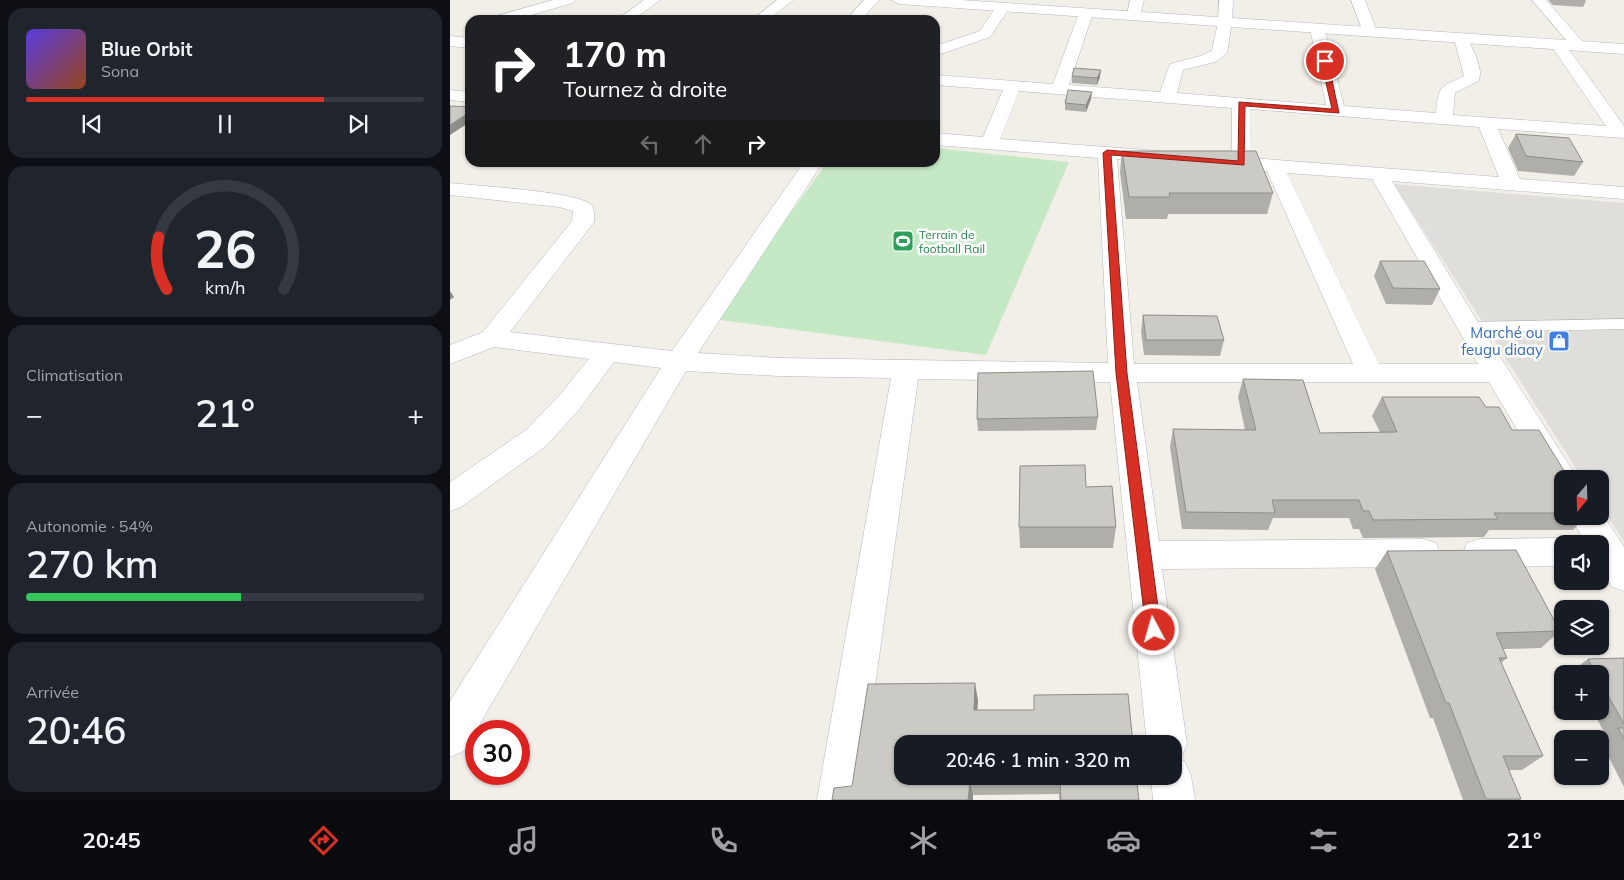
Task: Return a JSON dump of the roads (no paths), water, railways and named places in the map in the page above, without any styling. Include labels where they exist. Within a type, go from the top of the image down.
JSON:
[{"type":"street","points":[[516,15],[568,0]]},
{"type":"street","points":[[631,15],[653,0]]},
{"type":"street","points":[[766,15],[786,0]]},
{"type":"street","points":[[858,15],[872,0]]},
{"type":"street","points":[[899,0],[963,2],[1004,7],[1624,49]]},
{"type":"street","points":[[1134,16],[1137,0]]},
{"type":"street","points":[[1167,98],[1176,67],[1209,59],[1219,53],[1225,22],[1226,0]]},
{"type":"street","points":[[1358,0],[1370,32]]},
{"type":"street","points":[[1539,0],[1578,46]]},
{"type":"street","points":[[940,49],[985,34],[1004,7]]},
{"type":"street","points":[[1059,89],[1086,12]]},
{"type":"street","points":[[1317,28],[1336,111]]},
{"type":"street","points":[[452,41],[465,35]]},
{"type":"street","points":[[1444,119],[1447,91],[1472,78],[1472,72],[1461,38]]},
{"type":"street","points":[[452,41],[465,42]]},
{"type":"street","points":[[1558,44],[1622,133]]},
{"type":"street","points":[[940,80],[1622,133]]},
{"type":"street","points":[[989,144],[1013,86]]},
{"type":"street","points":[[450,96],[465,97]]},
{"type":"street","points":[[1241,104],[1242,163]]},
{"type":"street","points":[[1486,122],[1512,184]]},
{"type":"street","points":[[940,139],[1174,158]]},
{"type":"street","points":[[1107,153],[1122,373],[1166,735]]},
{"type":"street","points":[[1203,160],[1624,193]]},
{"type":"street","points":[[1274,166],[1372,374]]},
{"type":"street","points":[[450,737],[679,361],[811,167]]},
{"type":"street","points":[[1379,175],[1468,327],[1557,470]]},
{"type":"street","points":[[450,189],[562,200],[583,208],[583,222],[492,338]]},
{"type":"street","points":[[450,354],[492,338],[679,361],[761,366],[1122,373],[1496,373]]},
{"type":"street","points":[[450,498],[536,438],[568,404],[608,352]]},
{"type":"street","points":[[838,800],[906,370]]},
{"type":"street","points":[[1591,525],[1611,560]]},
{"type":"street","points":[[1145,554],[1554,552]]},
{"type":"street","points":[[1172,785],[1174,800]]},
{"type":"lane","points":[[1468,327],[1624,324]]},
{"type":"place","name":"Terrain de football Rail","points":[[903,241]]},
{"type":"place","name":"Marché ou feugu diaay","points":[[1559,341]]}]
